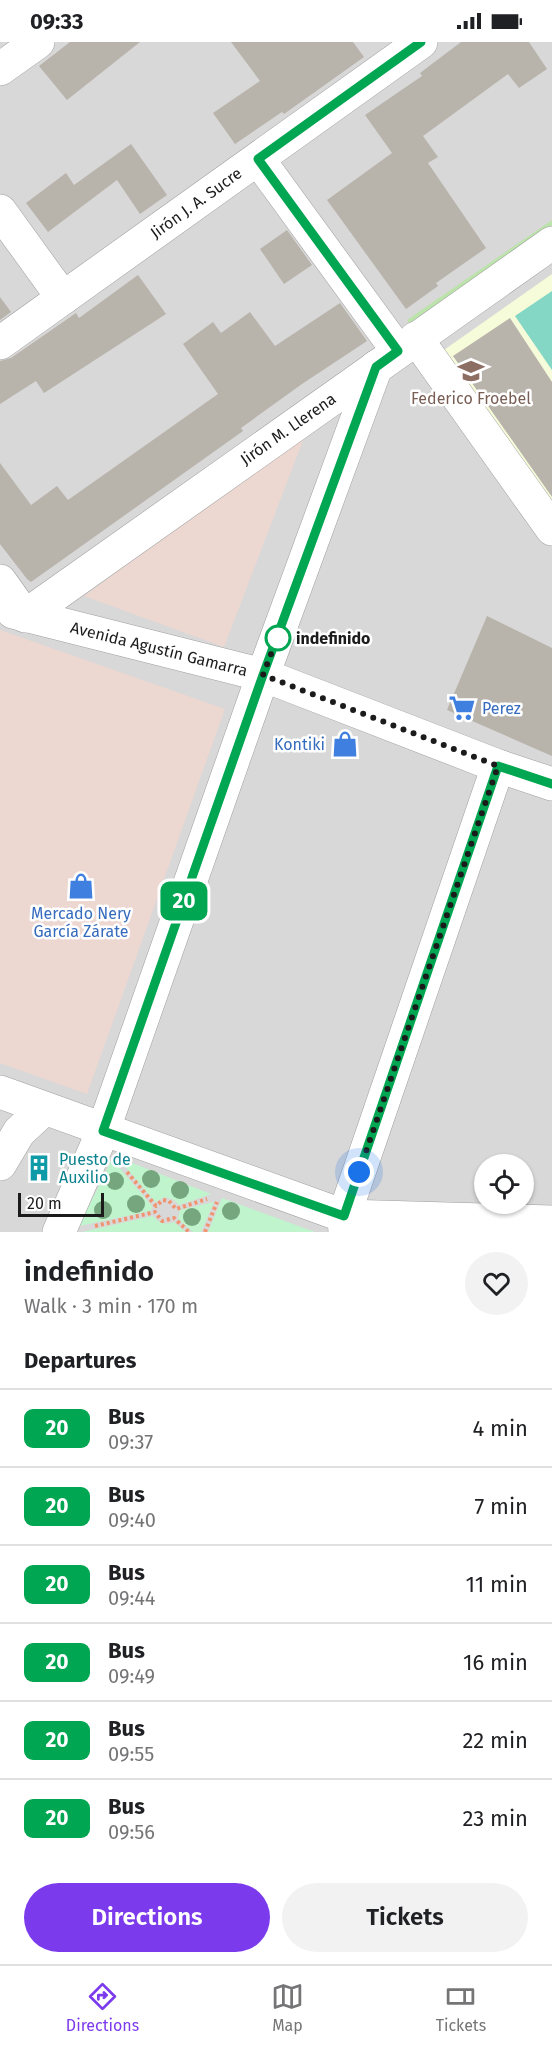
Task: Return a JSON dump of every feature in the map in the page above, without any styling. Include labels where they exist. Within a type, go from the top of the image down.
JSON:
[{"type":"street","points":[[0,69],[38,42]]},
{"type":"street","name":"Jirón J. A. Sucre","points":[[0,343],[421,42]]},
{"type":"street","points":[[258,159],[397,352],[552,529]]},
{"type":"street","points":[[0,211],[63,298]]},
{"type":"street","name":"Jirón M. Llerena","points":[[12,612],[397,352],[552,243]]},
{"type":"street","points":[[72,1230],[103,1131],[263,675],[397,352]]},
{"type":"street","points":[[0,581],[12,612]]},
{"type":"street","name":"Avenida Agustín Gamarra","points":[[12,612],[263,675],[498,766],[552,784]]},
{"type":"street","points":[[344,1224],[498,766]]},
{"type":"street","points":[[0,1092],[344,1224],[552,1222]]},
{"type":"street","points":[[0,1164],[19,1132],[44,1109]]},
{"type":"path","points":[[119,1163],[156,1206]]},
{"type":"path","points":[[205,1232],[221,1193]]},
{"type":"path","points":[[176,1209],[211,1197]]},
{"type":"path","points":[[174,1218],[162,1221],[155,1212],[156,1206],[163,1200],[169,1201],[176,1209]]},
{"type":"path","points":[[174,1218],[176,1209]]},
{"type":"path","points":[[72,1230],[155,1212]]},
{"type":"path","points":[[174,1218],[189,1232]]},
{"type":"shaded area","points":[[0,42],[552,42],[552,1232],[0,1232]]},
{"type":"shaded area","points":[[552,274],[552,523],[434,357]]},
{"type":"shaded area","points":[[552,291],[552,370],[515,316]]},
{"type":"shaded area","points":[[307,430],[224,647],[84,596]]},
{"type":"shaded area","name":"Mercado Nery García Zárate","points":[[0,630],[225,709],[87,1094],[0,1063]]},
{"type":"shaded area","points":[[117,1157],[211,1194],[179,1205],[174,1200],[165,1197],[155,1202]]},
{"type":"shaded area","points":[[112,1159],[152,1206],[151,1211],[79,1226]]},
{"type":"shaded area","points":[[222,1198],[315,1232],[208,1232]]},
{"type":"shaded area","points":[[214,1202],[201,1232],[193,1232],[178,1219],[180,1210]]},
{"type":"shaded area","points":[[153,1216],[162,1223],[174,1222],[186,1232],[82,1232]]},
{"type":"green space","points":[[552,220],[552,232],[412,328],[407,320]]},
{"type":"building","points":[[70,42],[140,42],[67,100],[39,66]]},
{"type":"building","points":[[231,42],[353,42],[364,57],[284,114],[282,112],[235,144],[213,113],[260,81]]},
{"type":"building","points":[[461,42],[529,42],[547,69],[519,88],[508,74],[423,136],[438,157],[428,163],[486,248],[436,283],[438,286],[406,309],[327,200],[392,153],[365,115],[422,76],[420,73]]},
{"type":"building","points":[[131,144],[167,195],[140,214],[117,180],[48,232],[26,203],[66,173],[74,185]]},
{"type":"building","points":[[287,230],[312,265],[284,284],[260,249]]},
{"type":"building","points":[[138,275],[166,314],[44,393],[36,381],[0,404],[0,361],[11,358],[76,313],[79,318]]},
{"type":"building","points":[[0,297],[11,312],[0,320]]},
{"type":"building","points":[[340,303],[367,341],[302,384],[241,428],[243,431],[31,582],[27,579],[0,544],[0,463],[31,505],[57,486],[68,500],[218,394],[183,344],[213,322],[221,333],[250,312],[275,346]]},
{"type":"building","points":[[510,318],[552,382],[552,497],[453,356]]},
{"type":"building","points":[[487,616],[552,648],[552,756],[447,710]]},
{"type":"bus line","name":"20","points":[[421,42],[258,159],[398,351],[376,367],[263,675],[103,1131],[344,1216],[498,766],[552,784]]},
{"type":"place","name":"Federico Froebel","points":[[471,371]]},
{"type":"place","name":"indefinido","points":[[278,638]]},
{"type":"place","name":"Perez","points":[[462,708]]},
{"type":"place","name":"Kontiki","points":[[345,744]]},
{"type":"place","name":"Mercado Nery García Zárate","points":[[81,886]]},
{"type":"place","name":"Puesto de Auxilio","points":[[39,1168]]},
{"type":"route","points":[[278,638],[278,636],[263,675],[498,766],[359,1172]]}]
